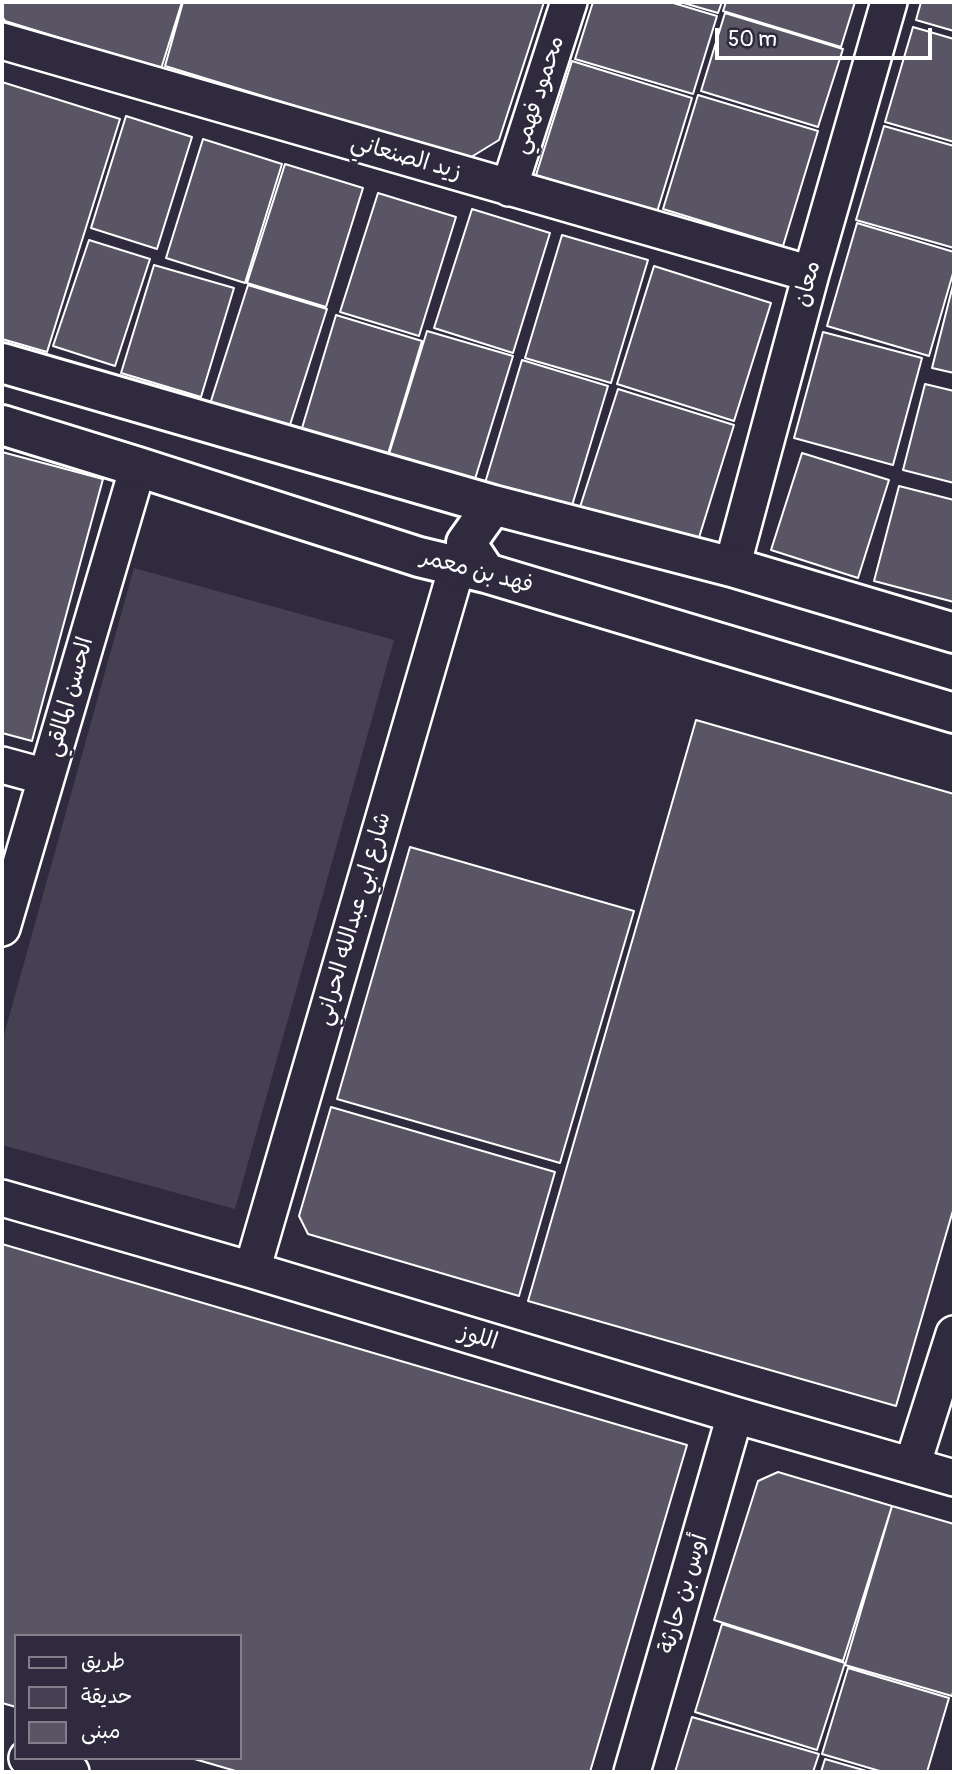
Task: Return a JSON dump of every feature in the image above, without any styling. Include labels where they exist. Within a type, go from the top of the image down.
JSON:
[{"type":"street","name":"محمود فهمي","points":[[509,188],[569,2]]},
{"type":"street","name":"معان","points":[[732,567],[811,274],[889,2]]},
{"type":"street","name":"زيد الصنعاني","points":[[2,41],[811,274]]},
{"type":"street","points":[[2,363],[493,505],[732,567],[954,633]]},
{"type":"street","name":"فهد بن معمر","points":[[2,425],[419,557],[954,713]]},
{"type":"street","name":"الحسن المالقي","points":[[2,928],[138,467]]},
{"type":"street","points":[[419,557],[449,532],[439,489]]},
{"type":"street","points":[[471,570],[466,544],[493,505]]},
{"type":"street","name":"شارع ابي عبدالله الحراني","points":[[252,1270],[471,570]]},
{"type":"street","points":[[2,765],[46,777]]},
{"type":"street","name":"اللوز","points":[[2,1198],[954,1478]]},
{"type":"street","points":[[912,1466],[954,1334]]},
{"type":"street","name":"أوس بن حارثة","points":[[632,1772],[735,1415]]},
{"type":"street","points":[[33,1760],[71,1772]]},
{"type":"green space","points":[[134,568],[394,640],[235,1209],[2,1145],[2,1042]]},
{"type":"building","points":[[2,2],[182,2],[161,69],[5,21],[2,16]]},
{"type":"building","points":[[183,2],[544,2],[499,140],[468,159],[165,66]]},
{"type":"building","points":[[593,2],[670,2],[717,16],[693,94],[575,59]]},
{"type":"building","points":[[680,2],[722,2],[718,13]]},
{"type":"building","points":[[726,2],[855,2],[841,47],[723,11]]},
{"type":"building","points":[[921,2],[954,2],[954,31],[916,20]]},
{"type":"building","points":[[725,13],[843,49],[818,127],[701,91]]},
{"type":"building","points":[[913,27],[954,39],[954,142],[885,122]]},
{"type":"building","points":[[572,61],[692,98],[657,212],[536,175]]},
{"type":"building","points":[[2,82],[120,119],[47,352],[2,339]]},
{"type":"building","points":[[698,95],[818,131],[783,246],[663,209]]},
{"type":"building","points":[[126,116],[192,137],[157,249],[91,228]]},
{"type":"building","points":[[884,126],[954,146],[954,248],[856,220]]},
{"type":"building","points":[[203,139],[282,164],[245,283],[166,258]]},
{"type":"building","points":[[285,164],[363,188],[326,307],[247,283]]},
{"type":"building","points":[[378,193],[456,217],[419,336],[340,312]]},
{"type":"building","points":[[472,209],[550,233],[513,353],[434,328]]},
{"type":"building","points":[[857,223],[954,252],[954,270],[929,356],[827,326]]},
{"type":"building","points":[[562,235],[648,260],[611,383],[525,358]]},
{"type":"building","points":[[89,240],[150,259],[115,366],[53,346]]},
{"type":"building","points":[[154,265],[234,288],[201,397],[121,373]]},
{"type":"building","points":[[654,266],[771,303],[734,421],[617,384]]},
{"type":"building","points":[[954,281],[954,373],[932,368]]},
{"type":"building","points":[[248,285],[327,309],[289,428],[210,404]]},
{"type":"building","points":[[336,315],[422,341],[385,464],[299,438]]},
{"type":"building","points":[[427,331],[513,356],[475,479],[389,454]]},
{"type":"building","points":[[823,332],[922,358],[893,465],[794,438]]},
{"type":"building","points":[[522,360],[608,386],[571,509],[485,483]]},
{"type":"building","points":[[925,384],[954,391],[954,483],[903,470]]},
{"type":"building","points":[[618,389],[734,425],[697,544],[580,507]]},
{"type":"building","points":[[2,452],[103,479],[32,741],[2,733]]},
{"type":"building","points":[[802,453],[889,480],[858,578],[771,550]]},
{"type":"building","points":[[899,486],[954,500],[954,602],[874,581]]},
{"type":"building","points":[[696,720],[954,794],[954,1207],[896,1406],[528,1301]]},
{"type":"building","points":[[410,847],[634,911],[560,1163],[337,1099]]},
{"type":"building","points":[[331,1107],[555,1172],[519,1296],[308,1234],[299,1216]]},
{"type":"building","points":[[2,1244],[687,1445],[590,1772],[239,1772],[198,1760],[242,1760],[242,1634],[14,1634],[14,1706],[2,1703]]},
{"type":"building","points":[[778,1472],[892,1506],[843,1661],[714,1620],[758,1481]]},
{"type":"building","points":[[892,1506],[954,1524],[952,1696],[845,1665]]},
{"type":"building","points":[[722,1624],[845,1663],[817,1750],[695,1712]]},
{"type":"building","points":[[848,1668],[949,1698],[927,1772],[883,1772],[822,1754]]},
{"type":"building","points":[[692,1717],[819,1754],[813,1772],[675,1772]]},
{"type":"building","points":[[825,1759],[870,1772],[821,1772]]}]
